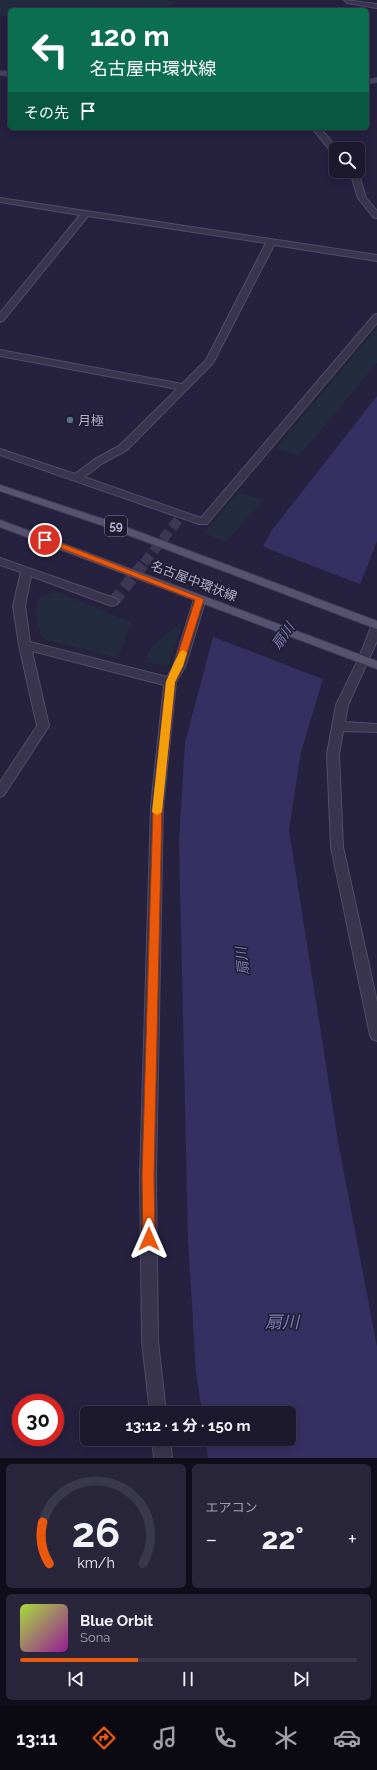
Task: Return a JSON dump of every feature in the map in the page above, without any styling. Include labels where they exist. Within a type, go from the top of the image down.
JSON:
[{"type":"main road","name":"名古屋中環状線","points":[[0,488],[111,525],[359,617],[377,626]]},
{"type":"main road","name":"名古屋中環状線","points":[[0,524],[74,550],[377,665]]},
{"type":"street","points":[[347,1],[377,6]]},
{"type":"street","points":[[318,130],[329,144]]},
{"type":"street","points":[[356,178],[362,198],[377,216]]},
{"type":"street","points":[[0,200],[377,258]]},
{"type":"street","points":[[0,319],[86,213]]},
{"type":"street","points":[[78,477],[99,461],[123,448],[210,361],[271,242]]},
{"type":"street","points":[[0,452],[78,477],[203,522],[377,317]]},
{"type":"street","points":[[0,353],[184,387]]},
{"type":"street","points":[[0,561],[113,602]]},
{"type":"street","points":[[0,792],[43,726],[25,645],[19,606],[26,570]]},
{"type":"street","points":[[157,1406],[150,1341],[148,1176],[157,806],[170,682],[206,601]]},
{"type":"street","points":[[377,626],[364,660],[342,706],[337,726],[333,754],[337,847],[377,1034]]},
{"type":"street","points":[[25,645],[170,682]]},
{"type":"street","points":[[337,726],[377,728]]},
{"type":"street","points":[[162,1446],[163,1458]]},
{"type":"shaded area","points":[[0,0],[167,0],[178,2],[164,8],[8,8],[8,17],[0,15]]},
{"type":"shaded area","points":[[377,328],[377,363],[299,456],[276,448]]},
{"type":"shaded area","points":[[238,492],[263,500],[226,542],[204,533]]},
{"type":"shaded area","points":[[57,592],[131,622],[118,658],[43,639],[37,618],[37,603],[39,598]]},
{"type":"shaded area","points":[[182,622],[169,666],[145,662],[151,647]]},
{"type":"water","name":"扇川","points":[[377,396],[377,541],[322,682],[301,752],[289,830],[338,1141],[377,1347],[377,1458],[208,1458],[206,1446],[296,1446],[296,1406],[201,1406],[196,1371],[188,1240],[179,840],[185,742],[213,637],[272,530]]},
{"type":"pier","points":[[261,546],[362,585],[325,680],[211,636]]},
{"type":"tunnel","points":[[144,563],[183,514]]},
{"type":"tunnel","points":[[113,602],[145,562]]},
{"type":"slow traffic","points":[[157,812],[170,682],[183,653]]},
{"type":"place","name":"月極","points":[[70,420]]},
{"type":"route","points":[[45,540],[200,599],[178,666],[170,682],[157,806],[148,1176],[149,1239]]}]
